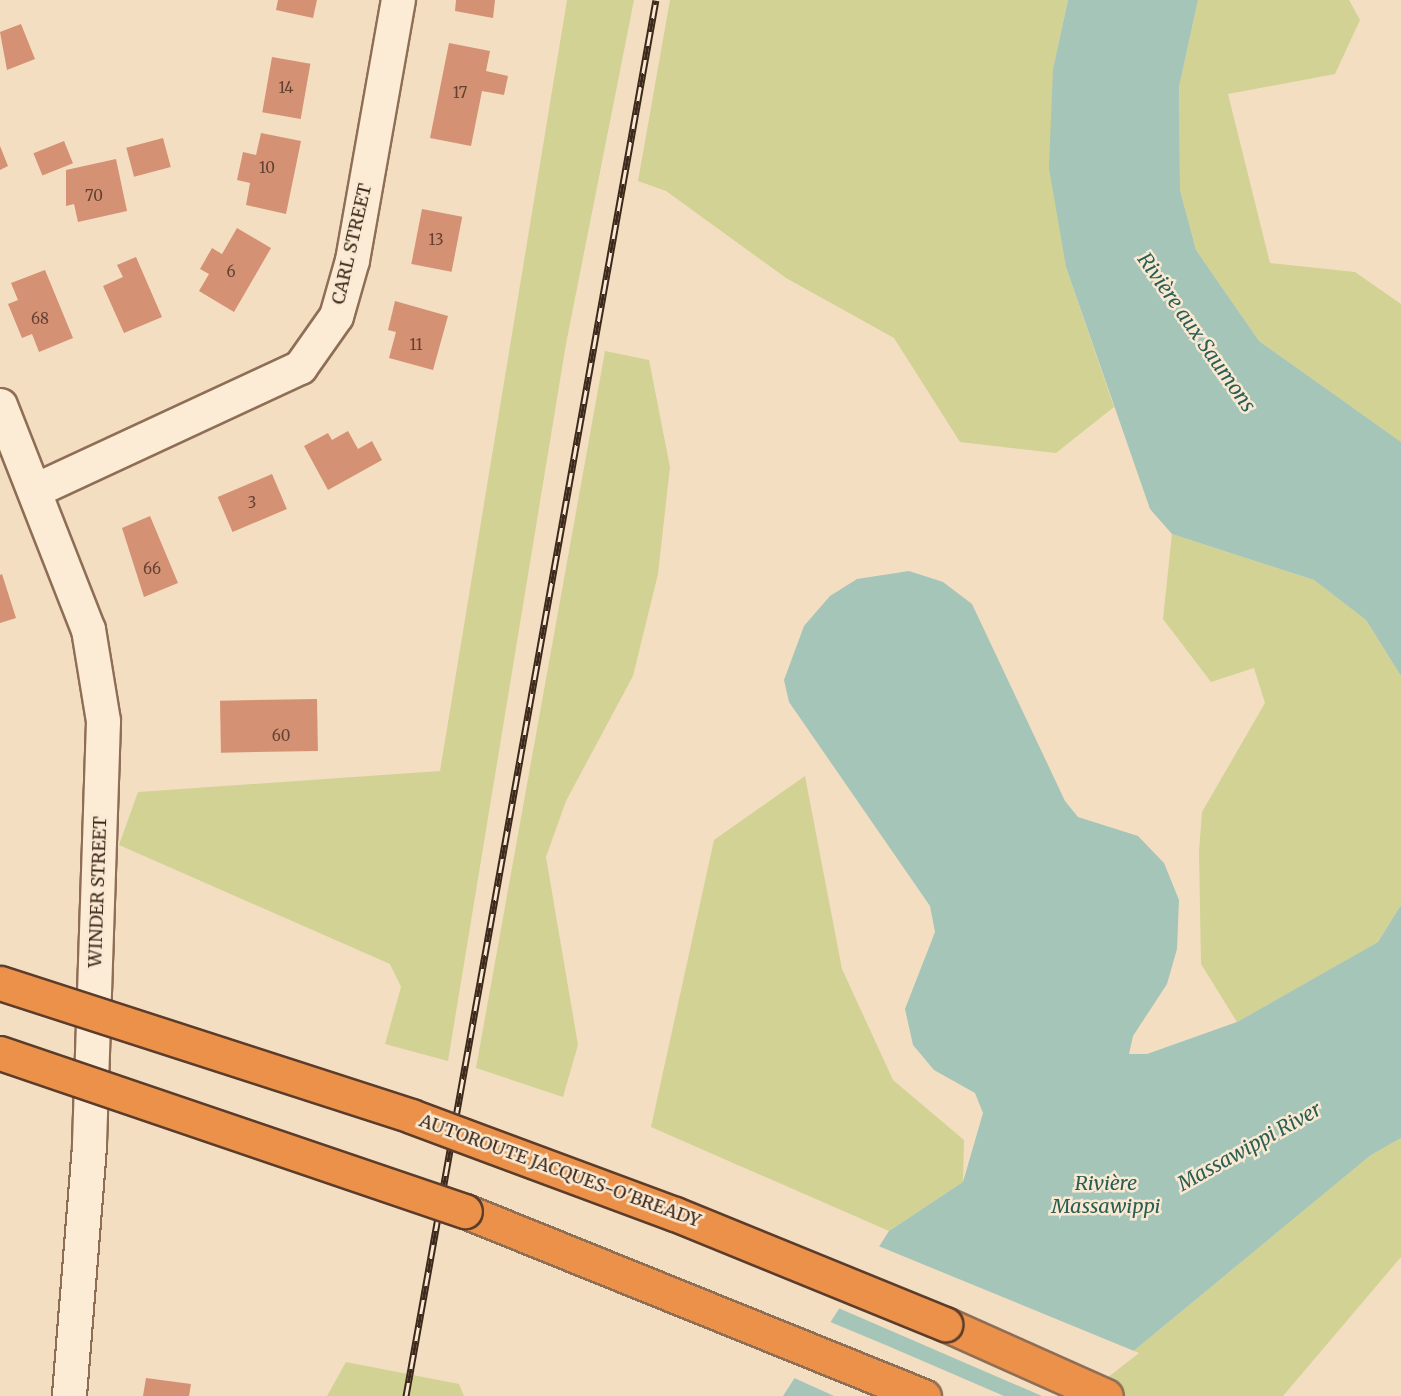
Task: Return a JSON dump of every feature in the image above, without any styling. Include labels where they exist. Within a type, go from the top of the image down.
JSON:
[{"type":"highway","name":"AUTOROUTE JACQUES-O'BREADY","points":[[0,983],[270,1067],[602,1186],[884,1298],[1105,1395]]},
{"type":"highway","points":[[0,1053],[499,1223],[924,1396]]},
{"type":"street","name":"CARL STREET","points":[[35,490],[300,367],[336,316],[352,260],[398,0]]},
{"type":"street","name":"WINDER STREET","points":[[0,405],[88,630],[103,721],[89,1146],[69,1396]]},
{"type":"green space","points":[[567,0],[634,0],[566,344],[448,1061],[385,1044],[401,987],[390,964],[119,845],[138,792],[440,771]]},
{"type":"green space","points":[[670,0],[1068,0],[1053,69],[1066,267],[1114,407],[1056,453],[960,442],[894,338],[786,278],[666,191],[638,181]]},
{"type":"green space","points":[[1198,0],[1349,0],[1360,20],[1335,74],[1228,94],[1270,263],[1355,272],[1401,304],[1401,442],[1259,341],[1196,250],[1180,190],[1179,87]]},
{"type":"green space","points":[[605,351],[649,360],[670,467],[658,574],[633,676],[566,801],[546,857],[578,1045],[563,1097],[476,1068]]},
{"type":"green space","points":[[1172,534],[1314,580],[1366,620],[1401,676],[1401,905],[1378,942],[1237,1022],[1201,964],[1199,852],[1202,812],[1265,703],[1254,668],[1211,682],[1163,619]]},
{"type":"green space","points":[[805,776],[842,969],[893,1080],[964,1140],[963,1182],[889,1231],[651,1127],[714,840]]},
{"type":"green space","points":[[1401,1138],[1401,1257],[1283,1396],[1079,1396],[1371,1155]]},
{"type":"green space","points":[[346,1362],[459,1384],[464,1396],[327,1396]]},
{"type":"water","name":"Rivière aux Saumons","points":[[1068,0],[1198,0],[1179,87],[1180,190],[1196,250],[1259,341],[1401,442],[1401,676],[1366,620],[1314,580],[1172,534],[1150,509],[1066,267],[1049,168],[1053,69]]},
{"type":"water","name":"Rivière Massawippi","points":[[909,571],[943,582],[972,604],[1065,801],[1078,817],[1138,836],[1164,863],[1179,900],[1177,949],[1167,984],[1133,1036],[1129,1054],[1147,1054],[1237,1022],[1378,942],[1401,905],[1401,1138],[1371,1155],[1079,1396],[783,1396],[889,1231],[963,1182],[983,1113],[975,1093],[934,1070],[913,1045],[905,1009],[935,932],[930,906],[789,702],[784,680],[804,626],[830,596],[857,579]]},
{"type":"pier","points":[[876,1245],[1139,1353],[1084,1396],[1042,1396],[836,1307]]},
{"type":"pier","points":[[828,1321],[1004,1396],[834,1396],[792,1377]]},
{"type":"building","points":[[278,0],[317,0],[313,18],[276,10]]},
{"type":"building","points":[[456,0],[495,0],[493,18],[455,11]]},
{"type":"building","points":[[21,24],[35,59],[7,70],[0,32]]},
{"type":"building","points":[[449,43],[490,51],[486,71],[508,76],[504,95],[482,91],[471,146],[430,138]]},
{"type":"building","points":[[272,57],[310,64],[301,119],[262,112]]},
{"type":"building","points":[[261,133],[301,141],[286,214],[246,205],[250,183],[237,180],[243,152],[256,155]]},
{"type":"building","points":[[163,138],[171,167],[134,177],[126,148]]},
{"type":"building","points":[[64,141],[73,163],[42,176],[33,153]]},
{"type":"building","points":[[0,146],[8,166],[0,170]]},
{"type":"building","points":[[116,159],[127,211],[78,222],[74,204],[66,206],[66,170]]},
{"type":"building","points":[[422,209],[462,217],[452,272],[411,264]]},
{"type":"building","points":[[237,228],[271,248],[234,312],[199,291],[209,274],[200,269],[212,248],[222,254]]},
{"type":"building","points":[[136,257],[162,317],[124,333],[103,286],[123,277],[117,265]]},
{"type":"building","points":[[45,270],[73,338],[39,352],[32,334],[22,338],[8,304],[18,300],[11,283]]},
{"type":"building","points":[[395,301],[448,316],[433,370],[389,358],[396,332],[388,330]]},
{"type":"building","points":[[348,431],[358,449],[372,441],[382,460],[328,490],[304,446],[328,433],[332,440]]},
{"type":"building","points":[[272,474],[287,509],[233,532],[218,497]]},
{"type":"building","points":[[150,516],[178,583],[144,597],[122,528]]},
{"type":"building","points":[[2,574],[16,618],[0,623],[0,575]]},
{"type":"building","points":[[317,699],[318,751],[221,753],[220,701]]},
{"type":"building","points":[[146,1378],[191,1384],[189,1396],[143,1396]]},
{"type":"railway","points":[[406,1396],[656,0]]},
{"type":"water label","name":"Massawippi River","points":[[1249,1146]]}]
